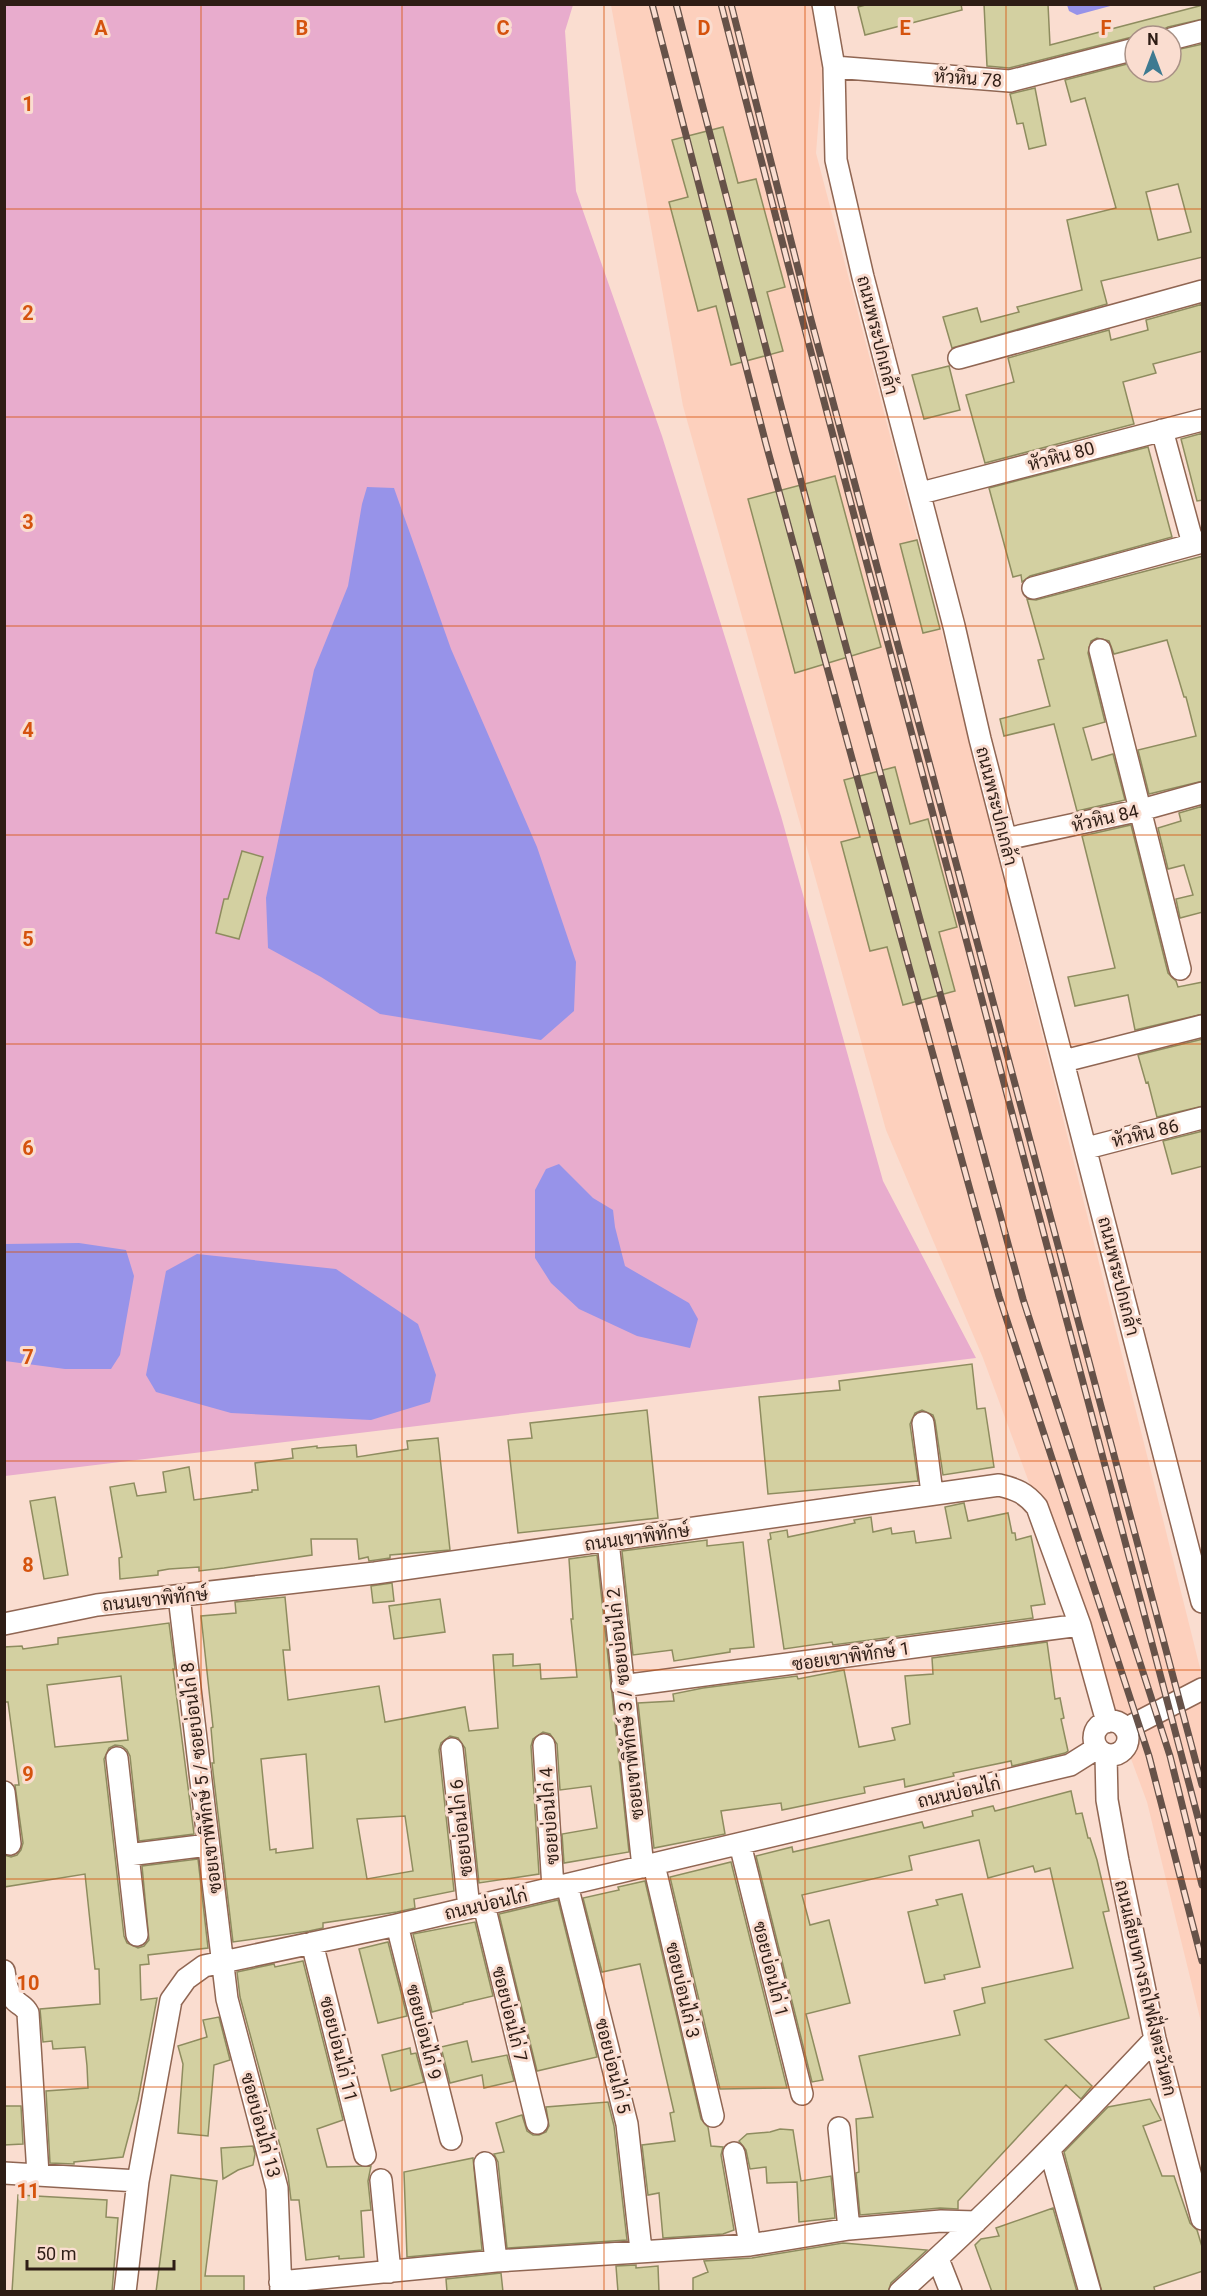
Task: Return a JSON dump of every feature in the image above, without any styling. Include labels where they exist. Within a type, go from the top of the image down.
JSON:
[{"type":"street","name":"ถนนพระปกเกล้า","points":[[823,4],[834,67],[836,160],[862,277],[921,493],[1006,839],[1203,1602]]},
{"type":"street","points":[[1183,36],[1203,31]]},
{"type":"street","name":"หัวหิน 78","points":[[834,67],[1010,81],[1123,52]]},
{"type":"street","points":[[959,358],[1203,291]]},
{"type":"street","name":"หัวหิน 80","points":[[921,493],[1203,420]]},
{"type":"street","points":[[1033,588],[1198,543],[1162,429]]},
{"type":"street","points":[[1100,650],[1142,810],[1180,969]]},
{"type":"street","name":"หัวหิน 84","points":[[1006,839],[1142,810],[1203,793]]},
{"type":"street","points":[[1064,1061],[1203,1026]]},
{"type":"street","name":"หัวหิน 86","points":[[1087,1148],[1203,1118]]},
{"type":"street","points":[[923,1424],[932,1493]]},
{"type":"street","name":"ถนนเขาพิทักษ์","points":[[4,1624],[98,1605],[375,1573],[999,1485],[1018,1489],[1037,1507],[1116,1725]]},
{"type":"street","name":"ซอยเขาพิทักษ์ 3 / ซอยบ่อนไก่ 2","points":[[608,1541],[622,1686],[648,1866]]},
{"type":"street","name":"ซอยเขาพิทักษ์ 5 / ซอยบ่อนไก่ 8","points":[[179,1596],[222,1961]]},
{"type":"street","name":"ซอยเขาพิทักษ์ 1","points":[[622,1686],[1080,1625]]},
{"type":"street","points":[[1116,1725],[1128,1738],[1126,1747],[1119,1754],[1102,1751],[1094,1739],[1096,1730],[1116,1725],[1203,1689]]},
{"type":"street","name":"ซอยบ่อนไก่ 4","points":[[544,1745],[560,1887]]},
{"type":"street","name":"ซอยบ่อนไก่ 6","points":[[452,1749],[477,1906]]},
{"type":"street","name":"ถนนบ่อนไก่","points":[[125,2292],[138,2181],[171,2000],[177,1988],[204,1966],[397,1925],[1070,1765],[1102,1751]]},
{"type":"street","name":"ถนนเลียบทางรถไฟฝั่งตะวันตก","points":[[1102,1751],[1107,1800],[1116,1851],[1155,2039],[1203,2218]]},
{"type":"street","points":[[117,1758],[137,1935]]},
{"type":"street","points":[[4,1792],[10,1844]]},
{"type":"street","name":"ซอยบ่อนไก่ 1","points":[[740,1844],[802,2094]]},
{"type":"street","points":[[128,1855],[208,1845]]},
{"type":"street","name":"ซอยบ่อนไก่ 3","points":[[648,1866],[713,2116]]},
{"type":"street","name":"ซอยบ่อนไก่ 5","points":[[560,1887],[627,2124],[641,2250]]},
{"type":"street","name":"ซอยบ่อนไก่ 7","points":[[477,1906],[537,2123]]},
{"type":"street","name":"ซอยบ่อนไก่ 9","points":[[397,1925],[451,2139]]},
{"type":"street","name":"ซอยบ่อนไก่ 11","points":[[312,1943],[364,2155]]},
{"type":"street","name":"ซอยบ่อนไก่ 13","points":[[222,1961],[227,1999],[277,2188],[281,2287]]},
{"type":"street","points":[[4,1971],[6,1987],[18,2004],[28,2013],[38,2174]]},
{"type":"street","points":[[900,2292],[938,2259],[1050,2150],[1155,2039]]},
{"type":"street","points":[[839,2128],[849,2229]]},
{"type":"street","points":[[1050,2150],[1090,2292]]},
{"type":"street","points":[[734,2153],[750,2245]]},
{"type":"street","points":[[485,2163],[496,2261]]},
{"type":"street","points":[[4,2174],[138,2181]]},
{"type":"street","points":[[381,2180],[390,2271]]},
{"type":"street","points":[[281,2287],[390,2271],[496,2261],[641,2250],[750,2245],[849,2229],[941,2222],[976,2222]]},
{"type":"street","points":[[938,2259],[951,2292]]},
{"type":"shaded area","points":[[1067,4],[1114,5],[1077,15],[1069,11]]},
{"type":"shaded area","points":[[4,5],[573,5],[565,31],[576,191],[662,436],[781,816],[883,1181],[976,1358],[5,1476]]},
{"type":"shaded area","points":[[611,5],[812,5],[823,66],[816,153],[946,649],[1202,1676],[1202,2026],[1147,1802],[983,1358],[886,1130],[683,406]]},
{"type":"shaded area","points":[[367,487],[394,488],[451,649],[537,847],[576,962],[574,1011],[541,1040],[380,1014],[321,977],[268,948],[266,898],[314,670],[348,586]]},
{"type":"shaded area","points":[[559,1164],[593,1198],[613,1210],[625,1266],[689,1303],[698,1319],[690,1348],[637,1336],[579,1309],[551,1283],[535,1258],[535,1190],[546,1169]]},
{"type":"shaded area","points":[[79,1243],[126,1250],[134,1276],[120,1355],[111,1369],[65,1369],[5,1361],[5,1244]]},
{"type":"shaded area","points":[[197,1254],[336,1269],[418,1324],[436,1375],[430,1402],[371,1420],[231,1413],[156,1392],[146,1375],[166,1271]]},
{"type":"building","points":[[869,4],[961,4],[962,10],[865,35],[858,7]]},
{"type":"building","points":[[984,4],[1048,4],[1050,45],[1123,26],[1123,39],[1009,68],[987,66]]},
{"type":"building","points":[[1203,5],[1203,19],[1181,24],[1130,24]]},
{"type":"building","points":[[1203,44],[1203,257],[1101,281],[1107,304],[952,348],[943,317],[977,308],[981,322],[1019,312],[1017,307],[1082,290],[1067,220],[1116,208],[1085,98],[1071,102],[1065,80],[1123,65],[1123,84],[1183,84],[1183,48]],"holes":[[[1178,184],[1191,232],[1158,240],[1146,192]]]},
{"type":"building","points":[[1035,88],[1046,145],[1029,149],[1023,123],[1017,124],[1010,94]]},
{"type":"building","points":[[723,127],[738,183],[756,179],[785,287],[767,292],[783,351],[731,365],[716,306],[698,311],[669,202],[688,197],[672,140]]},
{"type":"building","points":[[1203,304],[1203,351],[1153,364],[1156,373],[1123,382],[1134,424],[985,463],[966,395],[1014,382],[1008,358],[1109,330],[1111,340],[1148,330],[1146,320]]},
{"type":"building","points":[[949,366],[960,410],[924,419],[912,375]]},
{"type":"building","points":[[1203,433],[1203,500],[1197,501],[1181,439]]},
{"type":"building","points":[[1148,447],[1172,537],[1030,576],[1022,582],[1021,575],[1013,577],[989,488]]},
{"type":"building","points":[[835,476],[881,647],[795,673],[748,499]]},
{"type":"building","points":[[917,540],[940,629],[923,633],[900,544]]},
{"type":"building","points":[[1203,556],[1203,781],[1149,794],[1138,750],[1196,736],[1167,640],[1114,654],[1109,641],[1097,638],[1091,641],[1088,653],[1105,722],[1083,728],[1092,760],[1113,754],[1125,800],[1077,811],[1054,724],[1004,736],[1000,719],[1050,706],[1038,660],[1044,659],[1027,599],[1036,600]]},
{"type":"building","points":[[895,767],[910,824],[928,819],[957,927],[939,932],[955,991],[903,1005],[887,947],[870,951],[841,842],[860,837],[844,780]]},
{"type":"building","points":[[1203,806],[1203,912],[1180,918],[1176,899],[1193,895],[1184,865],[1168,869],[1158,828],[1181,821],[1179,813]]},
{"type":"building","points":[[1131,825],[1168,973],[1176,981],[1178,987],[1203,982],[1203,1014],[1135,1030],[1128,995],[1075,1006],[1068,977],[1115,968],[1082,836]]},
{"type":"building","points":[[242,851],[263,857],[239,939],[216,933],[224,899],[228,899]]},
{"type":"building","points":[[1203,1039],[1203,1106],[1157,1117],[1138,1055]]},
{"type":"building","points":[[1203,1131],[1203,1166],[1172,1174],[1163,1141]]},
{"type":"building","points":[[972,1364],[977,1409],[985,1408],[994,1467],[943,1475],[935,1421],[933,1415],[922,1410],[915,1413],[910,1424],[918,1481],[768,1494],[759,1397],[840,1390],[839,1381]]},
{"type":"building","points":[[647,1410],[658,1518],[518,1533],[508,1440],[532,1438],[530,1423]]},
{"type":"building","points":[[438,1438],[450,1550],[390,1555],[390,1558],[369,1561],[368,1557],[359,1559],[357,1539],[311,1539],[312,1555],[199,1571],[199,1567],[169,1569],[158,1571],[158,1575],[120,1579],[119,1558],[122,1557],[110,1487],[134,1483],[137,1496],[166,1492],[163,1472],[189,1467],[194,1500],[252,1492],[252,1490],[258,1490],[255,1463],[293,1458],[292,1449],[356,1445],[357,1457],[408,1449],[407,1441]]},
{"type":"building","points":[[55,1497],[68,1575],[44,1579],[30,1501]]},
{"type":"building","points":[[964,1503],[968,1521],[1008,1513],[1012,1533],[1015,1533],[1016,1540],[1031,1536],[1045,1604],[1031,1606],[1033,1618],[833,1645],[832,1642],[784,1649],[768,1540],[771,1539],[770,1533],[787,1530],[788,1537],[855,1523],[854,1520],[871,1517],[873,1532],[891,1528],[892,1534],[914,1531],[916,1543],[951,1538],[945,1507]]},
{"type":"building","points":[[707,1540],[707,1546],[743,1542],[754,1647],[730,1649],[730,1652],[674,1661],[672,1650],[633,1655],[622,1551]]},
{"type":"building","points":[[597,1555],[629,1852],[564,1863],[562,1834],[597,1828],[591,1786],[560,1790],[557,1744],[550,1734],[543,1732],[533,1739],[531,1746],[539,1874],[479,1883],[465,1748],[458,1738],[450,1736],[441,1743],[439,1750],[454,1891],[414,1899],[415,1908],[323,1923],[323,1928],[309,1931],[233,1942],[212,1763],[214,1763],[211,1728],[213,1727],[201,1616],[236,1613],[235,1602],[285,1597],[290,1650],[283,1650],[288,1700],[379,1686],[385,1722],[465,1707],[469,1731],[498,1728],[493,1655],[513,1654],[513,1666],[540,1664],[541,1679],[577,1677],[571,1619],[573,1619],[569,1559]],"holes":[[[306,1754],[313,1848],[276,1853],[276,1849],[270,1850],[261,1759]],[[405,1816],[413,1871],[367,1879],[357,1819]]]},
{"type":"building","points":[[392,1583],[394,1601],[373,1603],[371,1586]]},
{"type":"building","points":[[440,1599],[445,1632],[394,1639],[389,1606]]},
{"type":"building","points":[[169,1623],[194,1834],[139,1841],[130,1756],[122,1746],[115,1745],[109,1748],[104,1759],[124,1936],[127,1943],[138,1948],[144,1946],[149,1940],[142,1866],[198,1859],[208,1948],[148,1955],[149,1964],[140,1965],[141,2000],[157,1998],[138,2100],[123,2157],[74,2162],[74,2164],[50,2163],[46,2091],[88,2088],[85,2047],[53,2049],[52,2041],[43,2042],[40,2009],[100,2004],[99,1969],[95,1969],[85,1874],[4,1887],[4,1855],[11,1857],[17,1855],[23,1843],[15,1785],[19,1785],[8,1702],[4,1702],[4,1647],[22,1646],[23,1649],[58,1644],[58,1638]],"holes":[[[121,1676],[128,1740],[55,1747],[47,1685]]]},
{"type":"building","points":[[1047,1642],[1055,1699],[1060,1698],[1064,1718],[1061,1719],[1068,1751],[1065,1753],[1012,1766],[1011,1761],[953,1773],[954,1776],[905,1787],[904,1779],[864,1787],[865,1793],[782,1810],[781,1803],[721,1811],[725,1834],[654,1848],[638,1703],[674,1701],[673,1694],[703,1688],[797,1676],[798,1679],[844,1670],[859,1747],[895,1740],[892,1728],[910,1724],[905,1676],[933,1674],[932,1658]]},
{"type":"building","points":[[1071,1791],[1076,1814],[1082,1813],[1088,1838],[1090,1838],[1097,1860],[1109,1911],[1103,1912],[1129,2018],[1045,2040],[1092,2086],[1081,2099],[1066,2085],[958,2201],[958,2209],[940,2208],[860,2215],[856,2173],[859,2172],[856,2119],[873,2117],[859,2056],[960,2035],[954,2011],[985,2003],[982,1988],[1073,1968],[1050,1868],[1035,1872],[1033,1866],[988,1878],[979,1840],[909,1856],[912,1870],[802,1895],[810,1925],[829,1920],[850,2003],[806,2014],[823,2080],[812,2082],[756,1856],[792,1847],[793,1852],[922,1822],[924,1828],[973,1816],[972,1811],[993,1806],[995,1811]]},
{"type":"building","points":[[731,1862],[787,2088],[720,2089],[670,1877]]},
{"type":"building","points":[[645,1881],[701,2119],[708,2127],[711,2146],[723,2147],[721,2155],[734,2230],[723,2234],[663,2238],[659,2193],[648,2195],[642,2145],[675,2141],[670,2113],[674,2112],[640,1964],[602,1972],[583,1898],[619,1890],[618,1887]]},
{"type":"building","points":[[962,1894],[980,1967],[944,1975],[945,1979],[925,1983],[908,1912],[938,1905],[936,1900]]},
{"type":"building","points":[[558,1900],[597,2057],[537,2071],[499,1914]]},
{"type":"building","points":[[475,1922],[493,1996],[432,2012],[413,1934]]},
{"type":"building","points":[[388,1942],[407,2016],[378,2023],[359,1949]]},
{"type":"building","points":[[303,1961],[343,2120],[317,2129],[327,2167],[371,2166],[368,2181],[371,2210],[361,2211],[364,2257],[339,2259],[339,2256],[306,2260],[299,2200],[291,2200],[288,2175],[240,1997],[237,1972],[274,1964],[275,1967]]},
{"type":"building","points":[[219,2017],[230,2060],[214,2065],[208,2136],[178,2133],[183,2064],[178,2046],[207,2037],[203,2020]]},
{"type":"building","points":[[467,2041],[472,2062],[507,2055],[514,2081],[484,2088],[482,2075],[450,2083],[441,2047]]},
{"type":"building","points":[[410,2048],[411,2054],[416,2053],[424,2082],[391,2091],[382,2055]]},
{"type":"building","points":[[1150,2099],[1161,2120],[1143,2126],[1162,2176],[1174,2176],[1190,2223],[1197,2230],[1203,2250],[1203,2271],[1154,2287],[1155,2292],[1102,2292],[1064,2152],[1108,2107]]},
{"type":"building","points":[[608,2102],[614,2126],[627,2240],[507,2248],[498,2162],[494,2154],[504,2152],[496,2123],[522,2115],[527,2131],[533,2135],[539,2135],[546,2132],[549,2126],[546,2107]]},
{"type":"building","points":[[4,2106],[21,2106],[23,2144],[4,2145]]},
{"type":"building","points":[[780,2129],[793,2130],[801,2181],[831,2176],[835,2218],[799,2222],[797,2182],[767,2183],[766,2167],[750,2169],[746,2150],[739,2141],[747,2134]]},
{"type":"building","points":[[253,2146],[255,2154],[253,2165],[238,2170],[223,2179],[221,2148]]},
{"type":"building","points":[[473,2158],[482,2250],[407,2257],[404,2172]]},
{"type":"building","points":[[171,2175],[217,2181],[205,2276],[244,2276],[244,2292],[156,2292]]},
{"type":"building","points":[[18,2195],[107,2200],[106,2217],[118,2218],[112,2292],[12,2292]]},
{"type":"building","points":[[1053,2208],[1077,2292],[992,2292],[975,2245],[981,2239],[999,2236],[996,2228]]},
{"type":"building","points":[[843,2243],[927,2250],[891,2283],[888,2292],[693,2292],[693,2278],[708,2272],[704,2261],[752,2258]]},
{"type":"building","points":[[636,2265],[636,2268],[658,2266],[659,2292],[618,2292],[616,2266]]},
{"type":"building","points":[[501,2273],[503,2292],[447,2292],[446,2279]]},
{"type":"railway","points":[[652,4],[766,444],[999,1296],[1149,1756],[1202,1961]]},
{"type":"railway","points":[[676,4],[791,444],[1023,1299],[1170,1756],[1202,1885]]},
{"type":"railway","points":[[721,4],[1202,1833]]},
{"type":"railway","points":[[731,4],[809,312],[1202,1785]]}]
